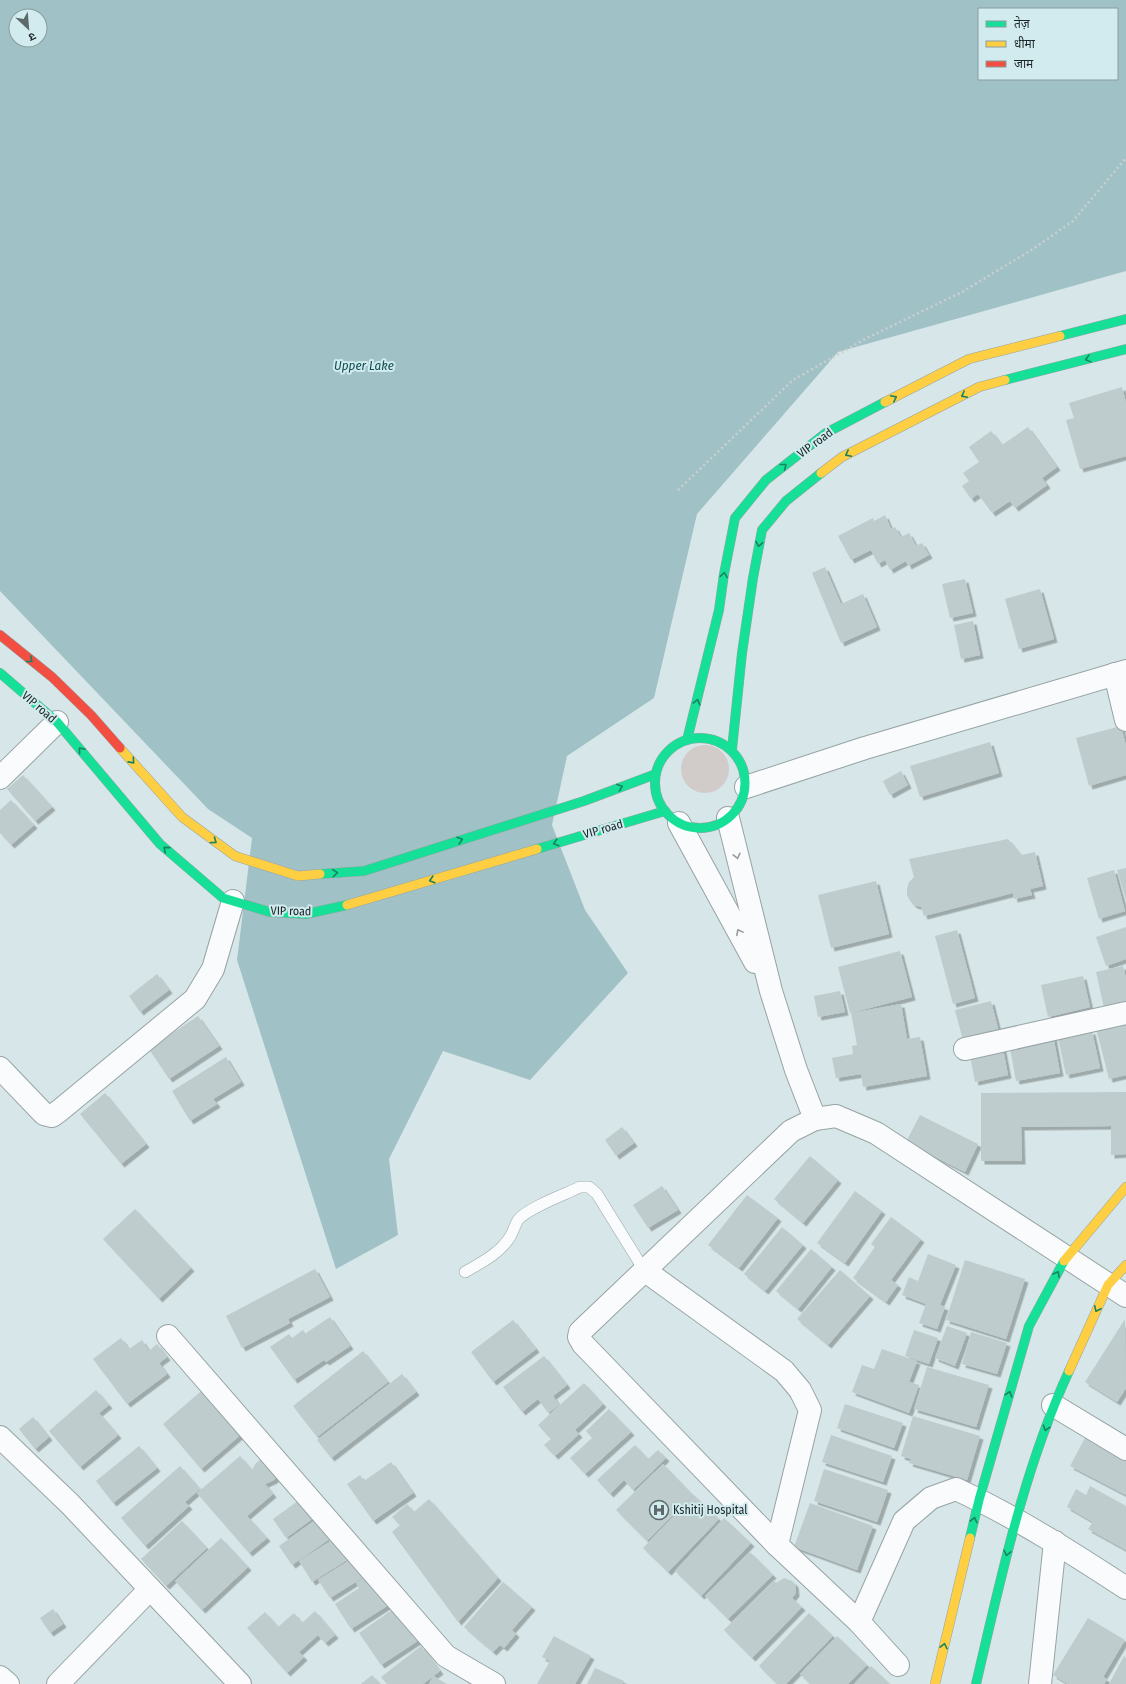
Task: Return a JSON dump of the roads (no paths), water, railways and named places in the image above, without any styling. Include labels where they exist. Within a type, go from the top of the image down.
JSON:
[{"type":"main road","name":"VIP road","points":[[687,740],[719,610],[724,574],[735,518],[766,480],[826,433],[969,360],[1126,319]]},
{"type":"main road","points":[[732,750],[742,653],[752,578],[762,530],[786,501],[842,457],[980,387],[1126,349]]},
{"type":"main road","points":[[0,635],[52,678],[91,715],[182,817],[235,856],[298,876],[364,871],[584,801],[656,774]]},
{"type":"main road","name":"VIP road","points":[[0,673],[57,722],[160,844],[223,898],[270,912],[306,914],[340,907],[594,832],[672,817]]},
{"type":"main road","points":[[710,738],[732,750],[743,766],[746,787],[737,810],[717,825],[698,829],[672,817],[656,794],[656,774],[662,759],[672,747],[687,740],[710,738]]},
{"type":"main road","points":[[935,1684],[979,1500],[1029,1326],[1066,1258],[1126,1187]]},
{"type":"main road","points":[[976,1684],[1015,1520],[1054,1405],[1117,1291],[1126,1266]]},
{"type":"street","points":[[746,787],[865,748],[1121,673],[1126,720]]},
{"type":"street","points":[[0,778],[57,722]]},
{"type":"street","points":[[672,817],[771,991]]},
{"type":"street","points":[[728,818],[771,991],[796,1070],[815,1119]]},
{"type":"street","points":[[0,1068],[44,1114],[52,1116],[59,1112],[195,999],[213,969],[237,903]]},
{"type":"street","points":[[965,1049],[1126,1013]]},
{"type":"street","points":[[898,1665],[859,1622],[777,1545],[583,1344],[579,1337],[580,1332],[791,1131],[815,1119],[836,1116],[876,1133],[1117,1291]]},
{"type":"street","points":[[644,1270],[784,1371],[800,1390],[810,1410],[777,1545]]},
{"type":"street","points":[[168,1336],[446,1656],[494,1684]]},
{"type":"street","points":[[1054,1405],[1126,1449]]},
{"type":"street","points":[[0,1437],[70,1504],[240,1684]]},
{"type":"street","points":[[859,1622],[904,1521],[931,1498],[956,1489],[1056,1542],[1126,1588]]},
{"type":"street","points":[[1040,1684],[1056,1542]]},
{"type":"street","points":[[58,1684],[150,1589]]},
{"type":"street","points":[[0,1677],[8,1684]]},
{"type":"lane","points":[[465,1272],[493,1256],[502,1248],[511,1236],[518,1220],[527,1212],[580,1187],[589,1187],[597,1194],[644,1270]]},
{"type":"water","name":"Upper Lake","points":[[0,0],[1126,0],[1126,271],[838,352],[697,514],[654,698],[567,756],[552,825],[585,910],[628,973],[530,1080],[443,1051],[389,1159],[398,1235],[336,1269],[237,960],[252,838],[208,809],[0,591]]},
{"type":"place","name":"Kshitij Hospital","points":[[659,1510]]}]
